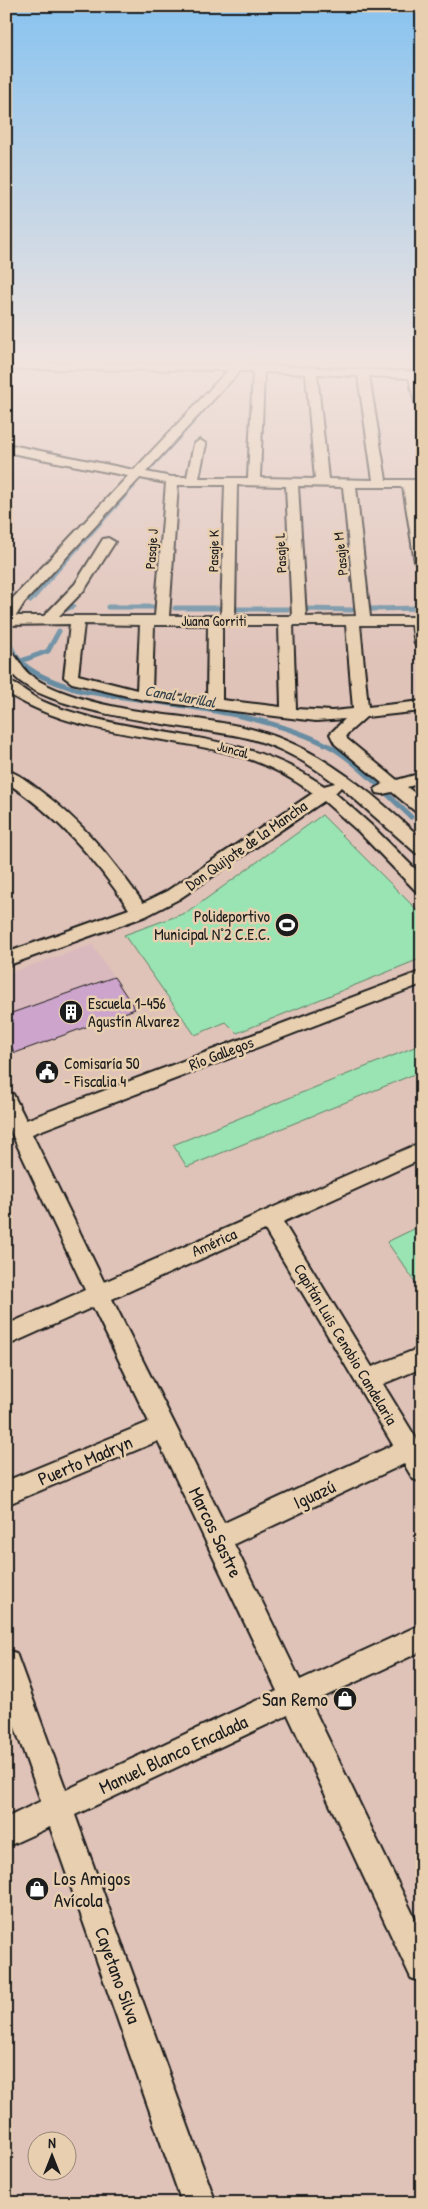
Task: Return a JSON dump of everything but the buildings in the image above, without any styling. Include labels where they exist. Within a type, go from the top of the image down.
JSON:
[{"type":"street","points":[[85,463],[172,481],[292,484],[415,484],[422,562]]},
{"type":"street","points":[[6,620],[12,600],[140,463]]},
{"type":"street","points":[[192,482],[196,463]]},
{"type":"street","points":[[254,483],[255,463]]},
{"type":"street","points":[[321,463],[322,484]]},
{"type":"street","points":[[377,463],[380,484]]},
{"type":"street","name":"Pasaje J","points":[[162,619],[172,481]]},
{"type":"street","name":"Pasaje K","points":[[214,703],[222,620],[231,483]]},
{"type":"street","name":"Pasaje L","points":[[288,712],[293,620],[292,484]]},
{"type":"street","name":"Pasaje M","points":[[349,484],[358,620],[361,713]]},
{"type":"street","points":[[51,616],[80,586],[108,542]]},
{"type":"street","points":[[12,600],[32,611],[75,620],[71,677],[144,696],[332,716],[422,706]]},
{"type":"street","points":[[144,696],[147,619]]},
{"type":"street","name":"Juana Gorriti","points":[[6,620],[420,621]]},
{"type":"street","points":[[420,621],[422,644]]},
{"type":"street","name":"Juncal","points":[[6,654],[18,673],[36,687],[64,698],[92,706],[153,718],[251,733],[278,742],[345,780],[422,849]]},
{"type":"street","name":"Juncal","points":[[6,685],[12,700],[132,730],[213,744],[254,755],[288,770],[323,793],[356,819],[422,887]]},
{"type":"street","points":[[361,713],[338,734],[340,741],[422,808]]},
{"type":"street","points":[[6,775],[38,794],[72,823],[102,857],[140,912]]},
{"type":"street","points":[[365,796],[392,785],[422,778]]},
{"type":"street","name":"Don Quijote de la Mancha","points":[[6,960],[140,912],[173,896],[323,793],[345,780]]},
{"type":"street","points":[[403,831],[409,824],[422,819]]},
{"type":"street","name":"Río Gallegos","points":[[20,1130],[422,977]]},
{"type":"street","name":"Marcos Sastre","points":[[6,1099],[98,1294],[165,1427],[422,1968]]},
{"type":"street","name":"América","points":[[6,1336],[422,1150]]},
{"type":"street","name":"Capitán Luis Cenobio Candelaria","points":[[269,1217],[422,1472]]},
{"type":"street","points":[[367,1380],[422,1357]]},
{"type":"street","name":"Puerto Madryn","points":[[6,1493],[165,1427]]},
{"type":"street","name":"Iguazú","points":[[218,1538],[409,1450]]},
{"type":"street","name":"Manuel Blanco Encalada","points":[[6,1833],[422,1637]]},
{"type":"street","name":"Cayetano Silva","points":[[6,1663],[199,2203]]},
{"type":"shaded area","points":[[92,945],[135,1009],[15,1053],[6,1038],[6,974]]},
{"type":"green space","name":"Polideportivo Municipal N°2 C.E.C.","points":[[322,815],[422,915],[422,958],[237,1033],[226,1022],[195,1035],[124,935],[188,912]]},
{"type":"green space","points":[[422,1044],[422,1071],[187,1167],[173,1145]]},
{"type":"green space","points":[[422,1225],[422,1286],[419,1287],[387,1242]]},
{"type":"waterway","points":[[147,472],[155,463]]},
{"type":"waterway","points":[[45,584],[134,486]]},
{"type":"waterway","points":[[30,601],[46,583]]},
{"type":"waterway","points":[[64,610],[73,606]]},
{"type":"waterway","points":[[108,607],[157,607]]},
{"type":"waterway","points":[[175,608],[218,608]]},
{"type":"waterway","points":[[371,609],[422,608]]},
{"type":"waterway","points":[[237,609],[287,609]]},
{"type":"waterway","points":[[307,609],[352,610]]},
{"type":"waterway","name":"Canal Jarillal","points":[[21,661],[48,651],[59,631]]},
{"type":"waterway","name":"Canal Jarillal","points":[[8,632],[10,645],[24,665],[34,672],[58,683],[82,691],[236,715],[296,732],[338,751],[377,784]]},
{"type":"waterway","points":[[384,791],[411,817]]},
{"type":"waterway","name":"Canal Jarillal","points":[[417,823],[422,827]]},
{"type":"place","name":"Polideportivo Municipal N°2 C.E.C.","points":[[287,925]]},
{"type":"place","name":"Escuela 1-456 Agustín Alvarez","points":[[71,1012]]},
{"type":"place","name":"Comisaría 50 - Fiscalia 4","points":[[47,1072]]},
{"type":"place","name":"San Remo","points":[[345,1699]]},
{"type":"place","name":"Los Amigos Avícola","points":[[37,1889]]}]
